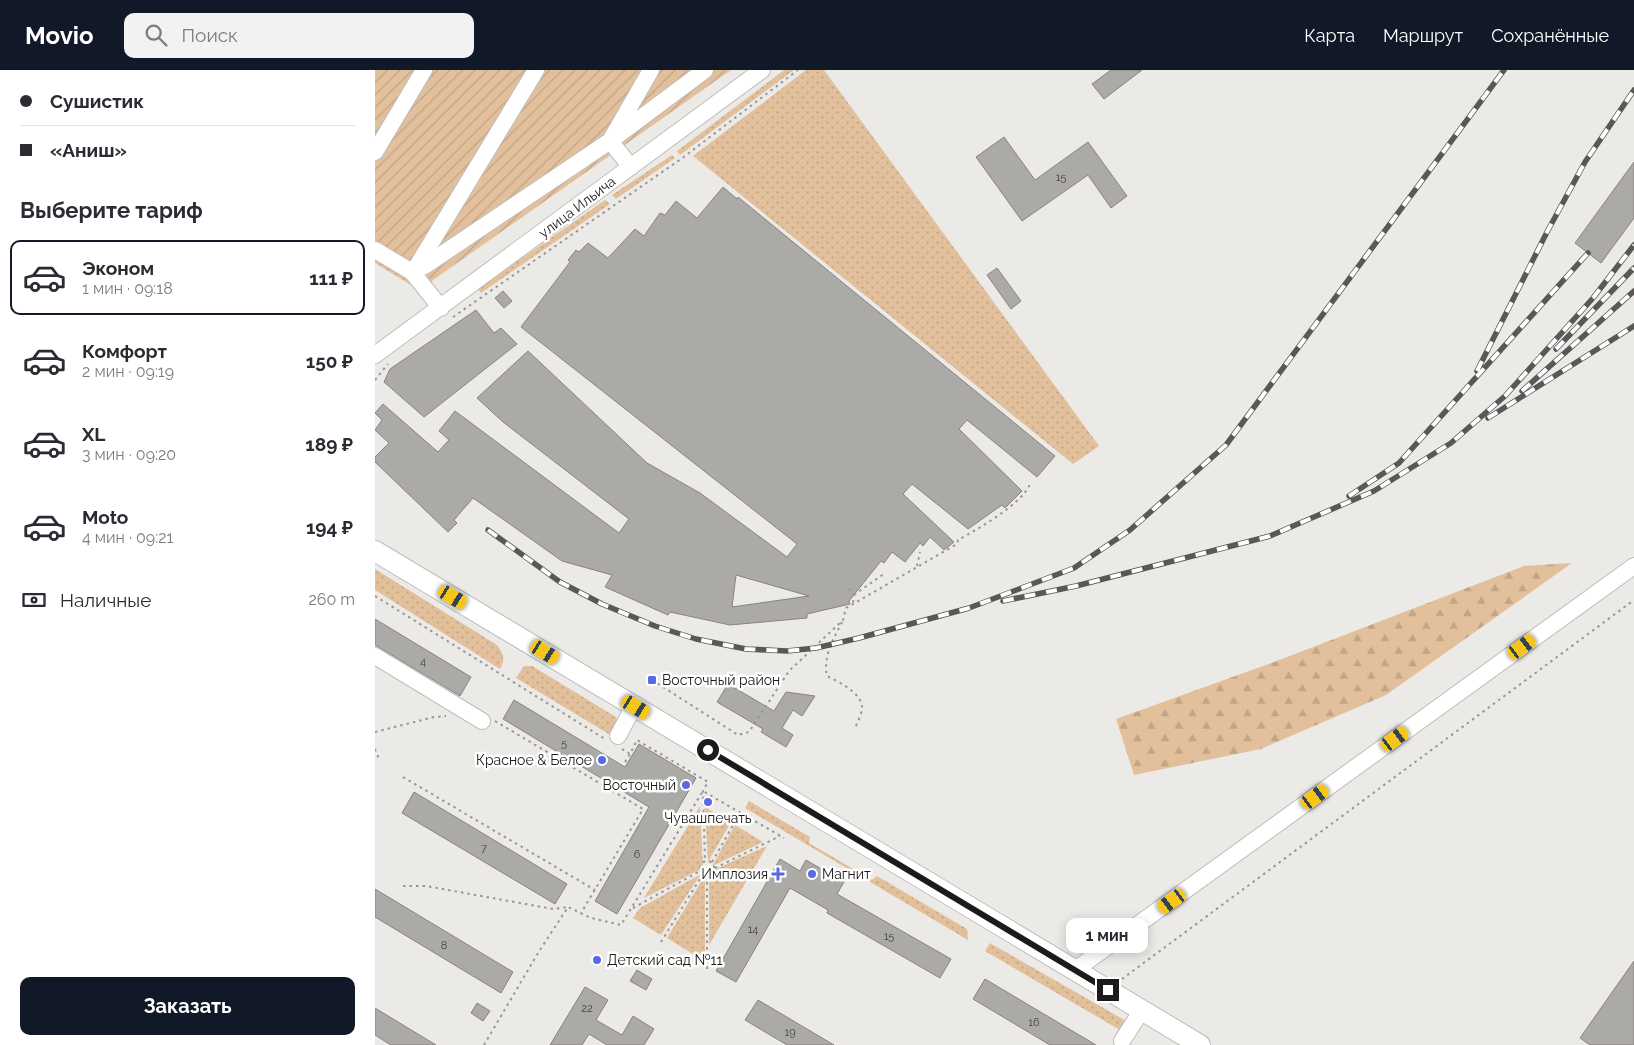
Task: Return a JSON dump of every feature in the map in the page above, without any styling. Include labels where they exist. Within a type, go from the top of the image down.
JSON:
[{"type":"main road","points":[[375,551],[1200,1045]]},
{"type":"street","points":[[375,152],[424,70]]},
{"type":"street","points":[[412,272],[535,70]]},
{"type":"street","points":[[609,141],[651,70]]},
{"type":"street","points":[[412,272],[426,265],[609,141],[705,70]]},
{"type":"street","name":"улица Ильича","points":[[375,356],[762,70]]},
{"type":"street","points":[[609,141],[631,167]]},
{"type":"street","points":[[375,250],[412,272],[441,308]]},
{"type":"street","name":"улица Ильича","points":[[375,369],[392,344]]},
{"type":"street","points":[[1075,970],[1634,566]]},
{"type":"street","points":[[375,656],[482,718]]},
{"type":"street","points":[[615,741],[634,706]]},
{"type":"street","points":[[1122,1041],[1142,1010]]},
{"type":"path","points":[[496,287],[681,159],[798,70]]},
{"type":"path","points":[[855,729],[862,706],[858,697],[827,676],[825,666],[827,653],[843,620],[846,608],[957,544],[958,540],[1015,503],[1031,484]]},
{"type":"path","points":[[917,567],[920,552]]},
{"type":"path","points":[[854,595],[885,573]]},
{"type":"path","points":[[849,589],[854,595],[853,604]]},
{"type":"path","points":[[375,596],[615,741],[629,754]]},
{"type":"path","points":[[1108,990],[1634,600]]},
{"type":"path","points":[[652,680],[737,734],[749,732],[789,671],[843,620]]},
{"type":"path","points":[[375,732],[434,717],[482,718],[643,809],[581,913]]},
{"type":"path","points":[[403,886],[426,886],[553,909],[568,907],[591,918],[621,925],[707,782],[637,740],[625,762]]},
{"type":"path","points":[[375,749],[379,759]]},
{"type":"path","points":[[403,777],[595,890]]},
{"type":"path","points":[[703,791],[784,838]]},
{"type":"path","points":[[700,871],[700,866],[705,861],[703,791]]},
{"type":"path","points":[[712,862],[740,813]]},
{"type":"path","points":[[700,871],[707,876],[714,873],[715,868],[780,836]]},
{"type":"path","points":[[705,861],[712,862]]},
{"type":"path","points":[[712,862],[715,868]]},
{"type":"path","points":[[631,909],[700,871]]},
{"type":"path","points":[[661,942],[703,874]]},
{"type":"path","points":[[707,876],[707,969]]},
{"type":"path","points":[[485,1045],[532,963],[568,907]]},
{"type":"green space","points":[[375,70],[731,70],[419,290],[375,263]]},
{"type":"green space","points":[[784,70],[794,70],[680,155],[677,151]]},
{"type":"green space","points":[[806,70],[824,70],[1099,446],[1073,464],[693,156]]},
{"type":"green space","points":[[672,155],[675,158],[616,199],[612,195]]},
{"type":"green space","points":[[605,200],[610,204],[481,293],[478,289]]},
{"type":"green space","points":[[1572,563],[1386,695],[1261,749],[1134,775],[1116,719],[1274,662],[1524,566]]},
{"type":"green space","points":[[375,569],[497,645],[503,656],[500,669],[375,590]]},
{"type":"green space","points":[[524,666],[532,666],[616,717],[617,720],[612,736],[516,678]]},
{"type":"green space","points":[[749,801],[810,837],[809,843],[872,880],[877,876],[967,929],[968,940],[745,808]]},
{"type":"green space","points":[[700,806],[703,868],[644,898]]},
{"type":"green space","points":[[705,807],[731,822],[708,862]]},
{"type":"green space","points":[[735,825],[763,842],[712,866]]},
{"type":"green space","points":[[767,846],[709,945],[709,872]]},
{"type":"green space","points":[[701,874],[661,935],[633,918],[640,908]]},
{"type":"green space","points":[[705,875],[705,951],[701,959],[667,938]]},
{"type":"green space","points":[[990,943],[1128,1022],[1125,1033],[985,951]]},
{"type":"building","points":[[1111,70],[1142,70],[1104,99],[1092,84]]},
{"type":"building","points":[[1004,137],[1035,180],[1088,142],[1127,196],[1111,208],[1088,175],[1022,221],[976,157]]},
{"type":"building","points":[[1634,162],[1634,218],[1601,263],[1575,243]]},
{"type":"building","points":[[723,187],[737,199],[738,197],[1055,456],[1037,477],[967,420],[959,429],[1022,491],[1005,508],[1002,505],[968,529],[912,484],[903,494],[954,542],[944,550],[930,537],[923,546],[920,543],[905,562],[892,552],[884,563],[881,561],[849,601],[850,604],[807,614],[807,618],[730,625],[670,612],[668,615],[605,587],[612,575],[562,561],[473,498],[454,520],[457,523],[448,532],[375,462],[375,457],[389,443],[375,430],[382,420],[375,413],[383,404],[438,452],[449,440],[439,431],[455,411],[619,533],[629,519],[503,422],[477,398],[528,351],[647,463],[700,493],[787,557],[797,544],[521,327],[570,262],[568,260],[576,250],[579,252],[588,243],[608,258],[635,229],[644,236],[660,213],[665,215],[676,201],[697,218]],"holes":[[[736,575],[809,596],[732,607]]]},
{"type":"building","points":[[997,268],[1021,301],[1011,309],[987,275]]},
{"type":"building","points":[[503,291],[512,301],[504,308],[495,298]]},
{"type":"building","points":[[476,310],[494,333],[501,328],[517,344],[424,417],[384,382],[390,369]]},
{"type":"building","points":[[375,619],[471,677],[460,696],[375,645]]},
{"type":"building","points":[[728,684],[774,711],[786,692],[815,696],[802,716],[793,710],[782,728],[793,735],[786,747],[761,732],[763,729],[717,702]]},
{"type":"building","points":[[514,700],[625,767],[639,744],[696,778],[617,914],[595,901],[649,807],[503,719]]},
{"type":"building","points":[[414,792],[567,884],[555,904],[402,813]]},
{"type":"building","points":[[780,859],[800,871],[806,860],[844,882],[837,894],[951,959],[940,978],[827,913],[828,910],[790,888],[736,982],[716,971]]},
{"type":"building","points":[[375,889],[513,972],[501,993],[375,917]]},
{"type":"building","points":[[1634,961],[1634,1045],[1590,1045],[1580,1038]]},
{"type":"building","points":[[637,970],[652,979],[646,990],[630,981]]},
{"type":"building","points":[[985,979],[1096,1045],[1050,1045],[973,999]]},
{"type":"building","points":[[585,987],[608,1000],[596,1020],[622,1035],[633,1016],[654,1029],[644,1045],[607,1045],[589,1034],[582,1045],[550,1045]]},
{"type":"building","points":[[758,1000],[834,1045],[787,1045],[745,1020]]},
{"type":"building","points":[[477,1003],[490,1011],[483,1021],[471,1013]]},
{"type":"building","points":[[375,1008],[436,1045],[391,1045],[375,1035]]},
{"type":"railway","points":[[488,530],[560,582],[602,604],[655,626],[696,639],[746,649],[787,651],[816,648],[859,638],[969,608],[1074,568],[1130,530],[1226,445],[1504,70]]},
{"type":"railway","points":[[1477,371],[1547,232],[1585,162],[1634,90]]},
{"type":"railway","points":[[1003,601],[1076,586],[1270,536],[1374,491],[1451,443],[1505,396],[1593,298],[1634,245]]},
{"type":"railway","points":[[1349,496],[1399,463],[1588,253]]},
{"type":"railway","points":[[1556,349],[1634,268]]},
{"type":"railway","points":[[1522,391],[1634,291]]},
{"type":"railway","points":[[1488,418],[1634,326]]},
{"type":"place","name":"Восточный район","points":[[652,680]]},
{"type":"place","name":"Красное & Белое","points":[[602,760]]},
{"type":"place","name":"Восточный","points":[[686,785]]},
{"type":"place","name":"Чувашпечать","points":[[708,802]]},
{"type":"place","name":"Имплозия","points":[[778,874]]},
{"type":"place","name":"Магнит","points":[[812,874]]},
{"type":"place","name":"Детский сад №11","points":[[597,960]]},
{"type":"route","points":[[708,750],[1108,990]]}]
